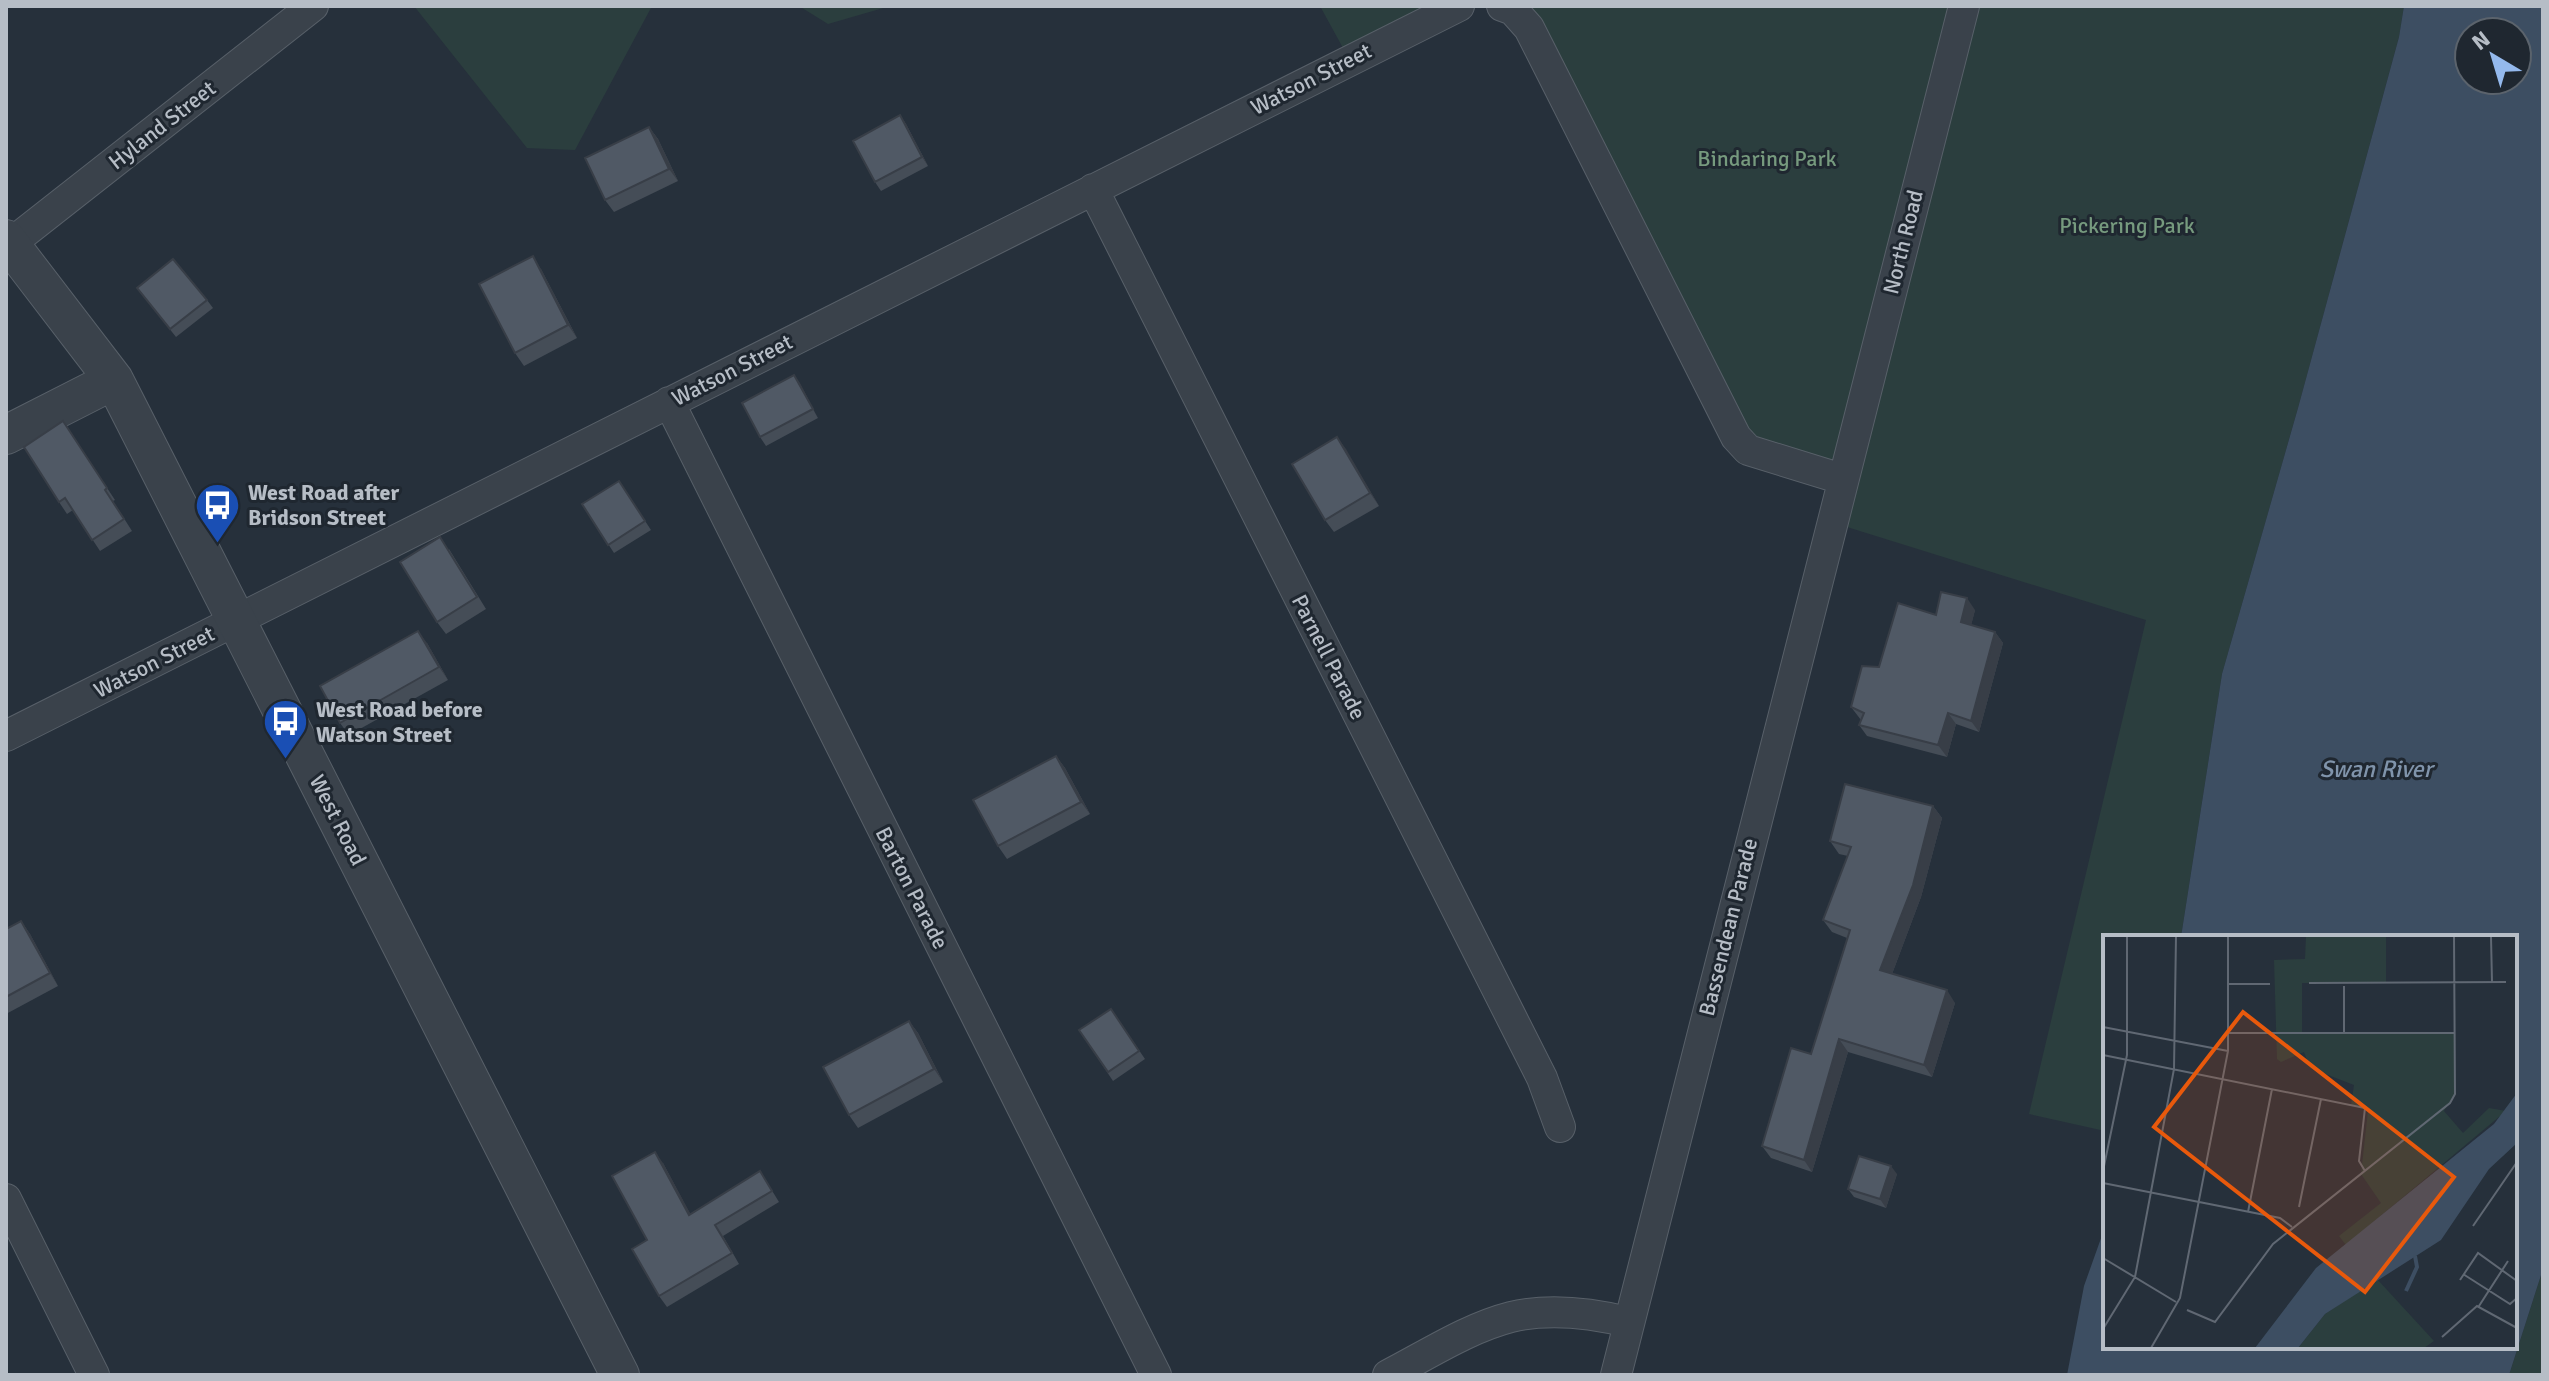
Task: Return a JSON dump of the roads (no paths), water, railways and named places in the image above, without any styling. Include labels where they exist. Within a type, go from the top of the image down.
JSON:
[{"type":"street","name":"Hyland Street","points":[[8,241],[313,6]]},
{"type":"street","name":"Watson Street","points":[[6,736],[1459,6]]},
{"type":"street","points":[[1502,6],[1513,10],[1529,28],[1736,437],[1748,450],[1842,479]]},
{"type":"street","name":"North Road","points":[[1842,479],[1964,6]]},
{"type":"street","name":"Parnell Parade","points":[[1093,189],[1542,1078],[1560,1127]]},
{"type":"street","name":"West Road","points":[[8,241],[114,380],[620,1375]]},
{"type":"street","points":[[6,435],[114,380]]},
{"type":"street","name":"Barton Parade","points":[[669,402],[1156,1375]]},
{"type":"street","name":"Bassendean Parade","points":[[1616,1375],[1842,479]]},
{"type":"street","points":[[6,1199],[94,1375]]},
{"type":"street","points":[[1388,1375],[1481,1328],[1511,1317],[1542,1313],[1599,1315],[1628,1322]]},
{"type":"water","name":"Swan River","points":[[2404,6],[2543,6],[2543,1269],[2509,1375],[2067,1375],[2084,1286],[2103,1233],[2103,1349],[2517,1349],[2517,935],[2181,935],[2222,674],[2298,408],[2399,37]]},
{"type":"place","name":"West Road after Bridson Street","points":[[217,544]]},
{"type":"place","name":"West Road before Watson Street","points":[[285,761]]},
{"type":"park label","name":"Bindaring Park","points":[[1767,158]]},
{"type":"park label","name":"Pickering Park","points":[[2127,225]]}]
